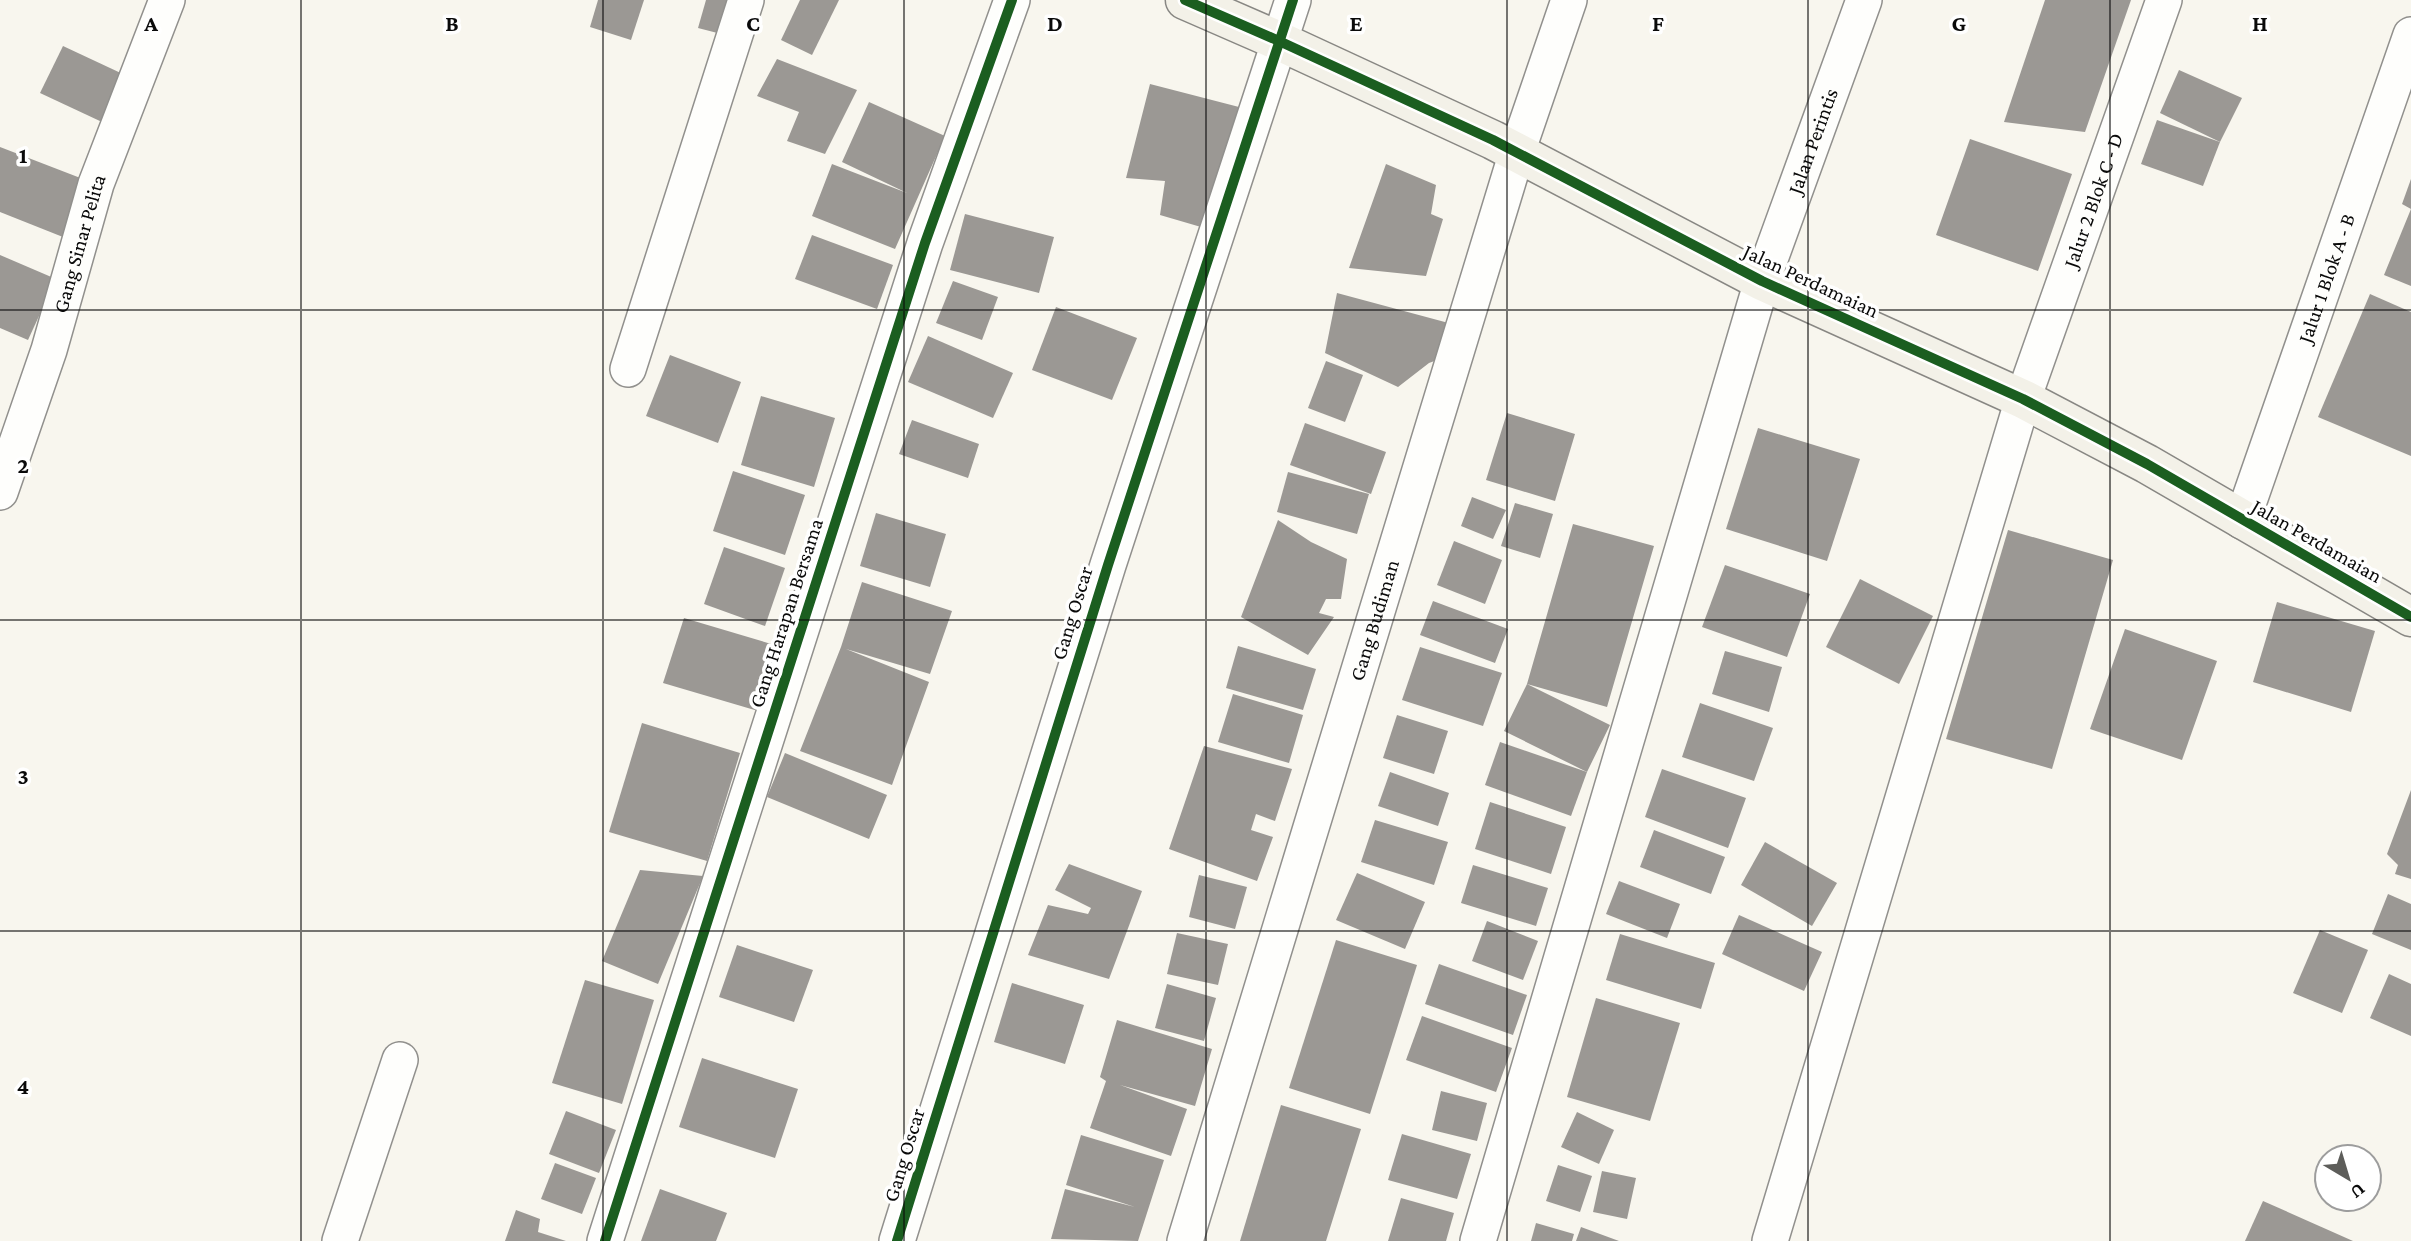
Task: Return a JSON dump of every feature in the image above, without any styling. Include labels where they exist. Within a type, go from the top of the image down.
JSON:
[{"type":"street","name":"Gang Sinar Pelita","points":[[0,492],[49,350],[96,184],[167,0]]},
{"type":"street","points":[[628,369],[746,0]]},
{"type":"street","name":"Gang Harapan Bersama","points":[[605,1241],[925,243],[1012,0]]},
{"type":"street","name":"Jalan Perdamaian","points":[[1185,0],[1517,152],[1762,281],[2023,399],[2147,464],[2411,617]]},
{"type":"street","name":"Gang Oscar","points":[[897,1241],[1104,578],[1293,0]]},
{"type":"street","name":"Gang Budiman","points":[[1185,1241],[1517,152],[1569,0]]},
{"type":"street","name":"Jalan Perintis","points":[[1478,1241],[1762,281],[1864,0]]},
{"type":"street","name":"Jalur 2 Blok C - D","points":[[1770,1241],[2023,399],[2164,0]]},
{"type":"street","name":"Jalur 1 Blok A - B","points":[[2242,521],[2411,35]]},
{"type":"street","points":[[340,1241],[400,1060]]},
{"type":"building","points":[[598,0],[644,0],[631,40],[590,27]]},
{"type":"building","points":[[706,0],[743,0],[733,37],[698,28]]},
{"type":"building","points":[[800,0],[839,0],[812,55],[781,40]]},
{"type":"building","points":[[2045,0],[2131,0],[2085,132],[2004,122]]},
{"type":"building","points":[[63,46],[125,75],[102,122],[40,93]]},
{"type":"building","points":[[777,59],[857,90],[825,154],[787,141],[799,112],[757,96]]},
{"type":"building","points":[[2179,70],[2242,98],[2220,142],[2160,113]]},
{"type":"building","points":[[1150,84],[1239,107],[1201,227],[1160,215],[1165,181],[1126,178]]},
{"type":"building","points":[[869,102],[945,136],[895,249],[812,216],[832,164],[907,193],[842,162]]},
{"type":"building","points":[[2157,120],[2220,142],[2203,186],[2141,164]]},
{"type":"building","points":[[1970,139],[2072,174],[2038,271],[1936,235]]},
{"type":"building","points":[[0,147],[96,184],[73,241],[0,212]]},
{"type":"building","points":[[1386,164],[1436,185],[1431,214],[1443,219],[1426,276],[1349,268]]},
{"type":"building","points":[[2411,179],[2411,209],[2402,204]]},
{"type":"building","points":[[2411,209],[2411,286],[2384,275]]},
{"type":"building","points":[[965,214],[1054,237],[1039,293],[950,270]]},
{"type":"building","points":[[812,235],[893,265],[877,309],[795,279]]},
{"type":"building","points":[[0,255],[56,279],[28,340],[0,328]]},
{"type":"building","points":[[953,281],[998,297],[982,340],[936,323]]},
{"type":"building","points":[[1337,293],[1456,325],[1448,356],[1429,363],[1398,387],[1325,353]]},
{"type":"building","points":[[2370,294],[2411,312],[2411,456],[2318,417]]},
{"type":"building","points":[[1056,307],[1137,338],[1112,400],[1032,370]]},
{"type":"building","points":[[928,336],[1013,373],[993,418],[908,382]]},
{"type":"building","points":[[670,355],[741,382],[718,443],[646,416]]},
{"type":"building","points":[[1326,361],[1363,375],[1345,422],[1308,408]]},
{"type":"building","points":[[761,396],[835,418],[814,487],[741,465]]},
{"type":"building","points":[[1507,413],[1575,434],[1555,501],[1486,480]]},
{"type":"building","points":[[912,420],[979,444],[968,478],[899,454]]},
{"type":"building","points":[[1305,423],[1386,452],[1371,494],[1290,465]]},
{"type":"building","points":[[1758,428],[1860,459],[1827,561],[1726,529]]},
{"type":"building","points":[[733,471],[805,495],[785,555],[713,531]]},
{"type":"building","points":[[1288,472],[1369,494],[1357,534],[1277,512]]},
{"type":"building","points":[[1472,497],[1506,510],[1493,539],[1461,526]]},
{"type":"building","points":[[1515,503],[1553,514],[1540,558],[1501,546]]},
{"type":"building","points":[[876,513],[946,534],[930,587],[860,566]]},
{"type":"building","points":[[1278,520],[1311,542],[1347,559],[1341,599],[1326,599],[1319,613],[1334,617],[1308,655],[1241,617]]},
{"type":"building","points":[[1573,524],[1654,546],[1607,707],[1527,684]]},
{"type":"building","points":[[2008,530],[2113,560],[2052,769],[1946,739]]},
{"type":"building","points":[[1454,541],[1502,560],[1485,604],[1437,585]]},
{"type":"building","points":[[724,547],[785,568],[765,626],[704,604]]},
{"type":"building","points":[[1725,565],[1810,594],[1787,657],[1702,627]]},
{"type":"building","points":[[1860,579],[1933,616],[1899,684],[1826,647]]},
{"type":"building","points":[[862,582],[952,611],[930,674],[846,649],[929,682],[892,785],[800,751],[841,647]]},
{"type":"building","points":[[1433,601],[1508,629],[1495,663],[1420,635]]},
{"type":"building","points":[[2277,602],[2375,631],[2351,712],[2253,682]]},
{"type":"building","points":[[684,618],[778,646],[758,711],[663,683]]},
{"type":"building","points":[[2125,629],[2217,661],[2182,760],[2090,729]]},
{"type":"building","points":[[1238,646],[1316,669],[1303,710],[1226,688]]},
{"type":"building","points":[[1420,647],[1502,673],[1483,726],[1402,700]]},
{"type":"building","points":[[1725,651],[1782,667],[1769,712],[1712,694]]},
{"type":"building","points":[[1527,684],[1610,725],[1587,772],[1504,731]]},
{"type":"building","points":[[1233,694],[1303,715],[1289,763],[1218,742]]},
{"type":"building","points":[[1700,703],[1773,728],[1754,781],[1682,757]]},
{"type":"building","points":[[1397,715],[1448,731],[1434,774],[1383,758]]},
{"type":"building","points":[[642,723],[740,753],[707,861],[609,832]]},
{"type":"building","points":[[1500,742],[1587,772],[1571,816],[1485,785]]},
{"type":"building","points":[[1204,746],[1292,769],[1275,821],[1256,814],[1251,830],[1273,837],[1257,881],[1169,849]]},
{"type":"building","points":[[785,753],[887,795],[869,839],[767,797]]},
{"type":"building","points":[[1662,769],[1746,798],[1728,848],[1645,817]]},
{"type":"building","points":[[1390,772],[1449,793],[1438,826],[1378,806]]},
{"type":"building","points":[[2411,790],[2411,879],[2395,874],[2398,865],[2387,854]]},
{"type":"building","points":[[1490,802],[1566,827],[1551,874],[1475,849]]},
{"type":"building","points":[[1375,820],[1448,842],[1434,885],[1361,862]]},
{"type":"building","points":[[1654,830],[1725,857],[1711,894],[1640,867]]},
{"type":"building","points":[[1765,842],[1837,883],[1812,926],[1741,885]]},
{"type":"building","points":[[1069,864],[1142,891],[1109,979],[1028,955],[1048,905],[1088,914],[1091,908],[1055,890]]},
{"type":"building","points":[[1473,865],[1548,888],[1536,926],[1461,903]]},
{"type":"building","points":[[640,870],[703,876],[658,984],[602,961]]},
{"type":"building","points":[[1357,873],[1425,902],[1405,949],[1336,920]]},
{"type":"building","points":[[1199,875],[1247,887],[1235,929],[1189,917]]},
{"type":"building","points":[[1619,881],[1680,904],[1667,938],[1606,914]]},
{"type":"building","points":[[2388,894],[2411,904],[2411,950],[2372,934]]},
{"type":"building","points":[[1739,915],[1822,952],[1804,991],[1722,954]]},
{"type":"building","points":[[1487,921],[1538,941],[1523,980],[1472,961]]},
{"type":"building","points":[[2320,930],[2368,950],[2342,1013],[2293,993]]},
{"type":"building","points":[[1177,933],[1228,944],[1218,985],[1167,974]]},
{"type":"building","points":[[1620,934],[1715,963],[1701,1009],[1606,980]]},
{"type":"building","points":[[1336,940],[1417,965],[1370,1114],[1289,1088]]},
{"type":"building","points":[[737,945],[813,970],[794,1022],[719,997]]},
{"type":"building","points":[[1439,964],[1527,995],[1513,1035],[1425,1004]]},
{"type":"building","points":[[2389,974],[2411,984],[2411,1036],[2370,1018]]},
{"type":"building","points":[[585,980],[654,1000],[622,1104],[552,1083]]},
{"type":"building","points":[[1012,983],[1084,1005],[1065,1064],[994,1042]]},
{"type":"building","points":[[1167,984],[1216,998],[1204,1041],[1155,1028]]},
{"type":"building","points":[[1596,998],[1680,1023],[1650,1121],[1567,1097]]},
{"type":"building","points":[[1422,1016],[1512,1048],[1496,1092],[1406,1060]]},
{"type":"building","points":[[1117,1020],[1212,1049],[1195,1106],[1120,1085],[1187,1109],[1171,1156],[1090,1128],[1106,1081],[1100,1077]]},
{"type":"building","points":[[702,1058],[798,1089],[775,1158],[679,1127]]},
{"type":"building","points":[[1441,1091],[1487,1103],[1477,1141],[1432,1130]]},
{"type":"building","points":[[1281,1105],[1361,1129],[1326,1241],[1240,1241]]},
{"type":"building","points":[[566,1111],[616,1130],[599,1173],[549,1154]]},
{"type":"building","points":[[1577,1112],[1614,1130],[1599,1164],[1561,1147]]},
{"type":"building","points":[[1402,1134],[1471,1154],[1457,1199],[1388,1180]]},
{"type":"building","points":[[1081,1135],[1164,1160],[1138,1241],[1051,1239],[1065,1189],[1135,1207],[1066,1185]]},
{"type":"building","points":[[555,1163],[596,1178],[582,1214],[541,1199]]},
{"type":"building","points":[[1558,1165],[1592,1176],[1580,1212],[1546,1201]]},
{"type":"building","points":[[1602,1171],[1636,1178],[1627,1219],[1593,1212]]},
{"type":"building","points":[[660,1189],[727,1213],[716,1241],[641,1241]]},
{"type":"building","points":[[1401,1198],[1454,1213],[1446,1241],[1388,1241]]},
{"type":"building","points":[[2263,1201],[2353,1241],[2245,1241]]},
{"type":"building","points":[[516,1210],[540,1219],[538,1232],[566,1241],[505,1241]]},
{"type":"building","points":[[1536,1223],[1574,1234],[1572,1241],[1531,1241]]},
{"type":"building","points":[[1581,1227],[1619,1241],[1576,1241]]},
{"type":"cycle path","points":[[605,1241],[925,243],[1012,0]]},
{"type":"cycle path","points":[[1185,0],[1493,140],[1762,281],[2023,399],[2147,464],[2411,617]]},
{"type":"cycle path","points":[[897,1241],[1108,565],[1293,0]]}]
